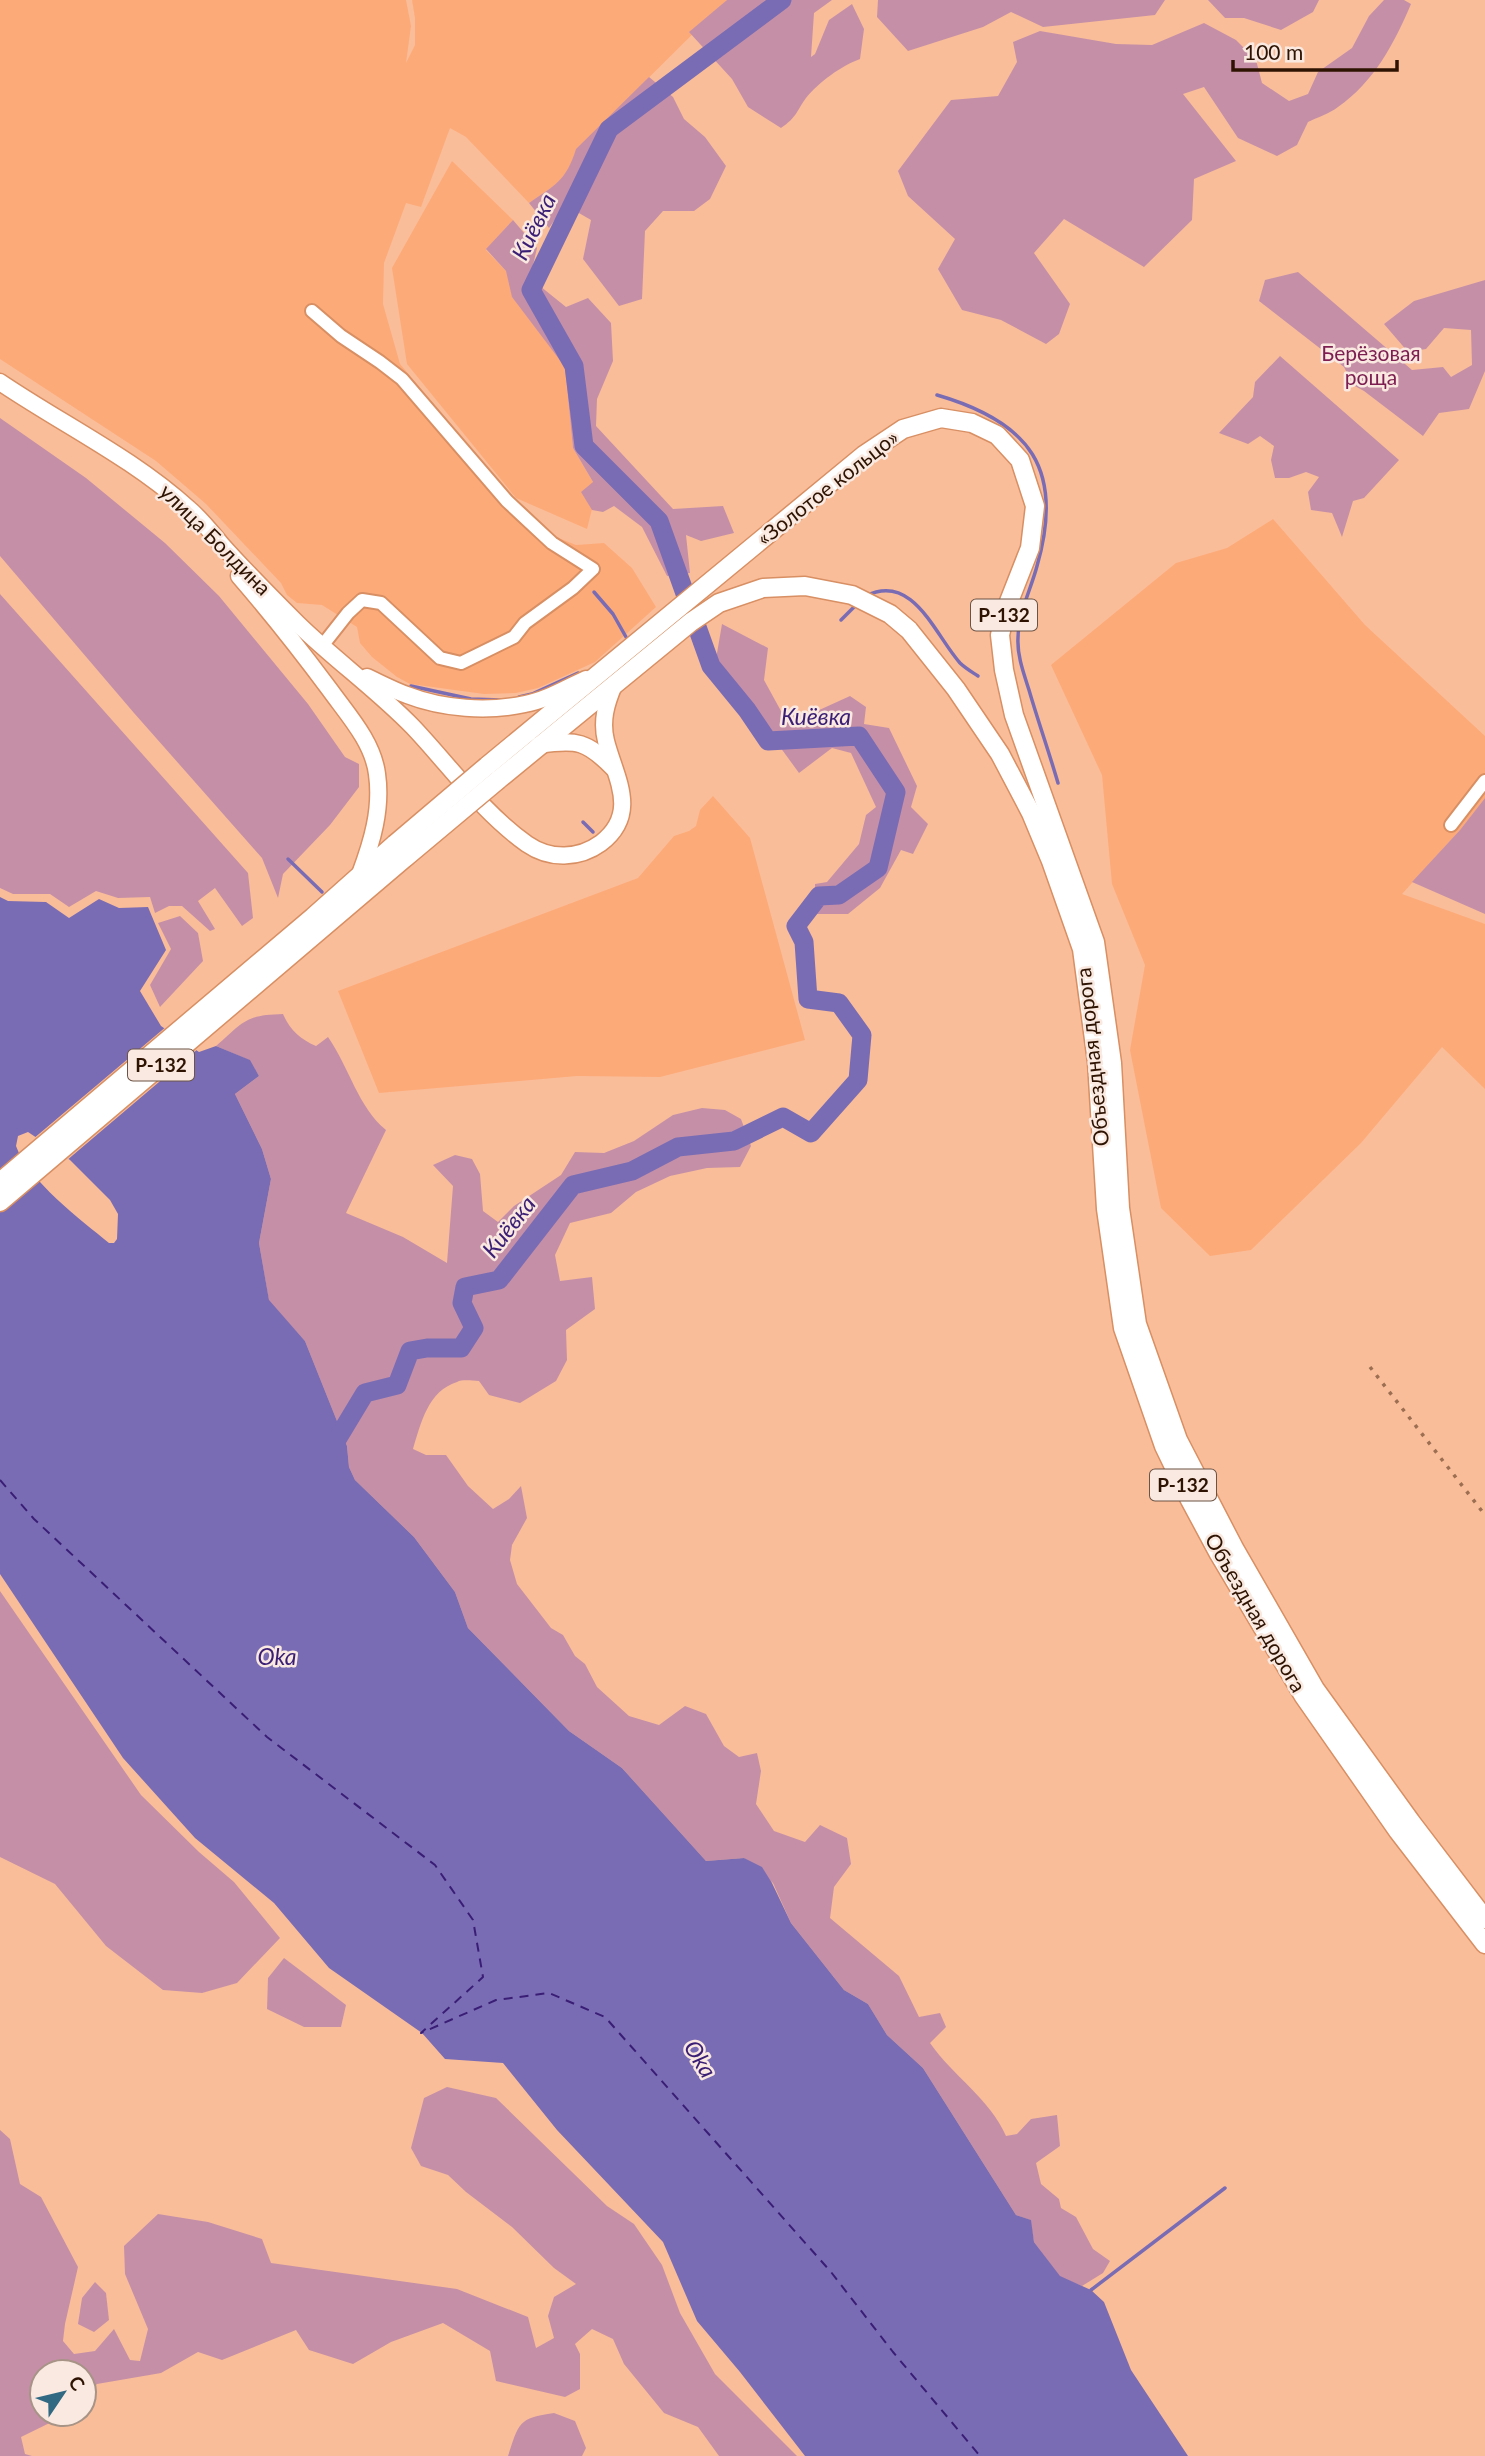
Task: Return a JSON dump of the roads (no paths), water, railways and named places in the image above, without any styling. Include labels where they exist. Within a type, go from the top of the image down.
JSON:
[{"type":"highway","name":"«Золотое кольцо»","points":[[492,773],[609,676],[864,455],[903,429],[941,418],[972,423],[997,435],[1020,460],[1035,506],[1030,548],[1006,610],[1000,635],[1004,670],[1014,715],[1088,945]]},
{"type":"highway","name":"«Золотое кольцо»","points":[[609,676],[719,603],[763,588],[805,586],[852,596],[890,614],[909,630],[956,689],[1000,754],[1088,945]]},
{"type":"highway","name":"Р-132","points":[[0,1202],[400,850],[492,773],[539,745],[609,676]]},
{"type":"highway","name":"Р-132","points":[[0,1182],[317,923],[360,874],[400,850]]},
{"type":"highway","name":"Объездная дорога","points":[[1088,945],[1112,1063],[1120,1208],[1137,1324],[1178,1440],[1234,1548],[1315,1689],[1485,1919]]},
{"type":"highway","name":"Объездная дорога","points":[[1088,945],[1106,1209],[1123,1328],[1164,1446],[1195,1511],[1303,1695],[1398,1831],[1485,1944]]},
{"type":"main road","name":"улица Болдина","points":[[0,382],[159,483],[191,510],[322,646],[348,668]]},
{"type":"main road","points":[[221,543],[238,576],[293,639],[360,730],[373,756],[377,774],[378,814],[371,845],[360,874]]},
{"type":"main road","points":[[348,668],[407,695],[470,708],[527,704],[609,676],[604,710],[606,740],[619,774],[623,800],[621,815],[608,836],[590,850],[565,856],[540,851],[527,844],[471,793],[428,742],[387,700],[348,668]]},
{"type":"main road","points":[[539,745],[562,741],[584,744],[598,753],[619,774]]},
{"type":"street","points":[[312,311],[341,336],[402,379],[507,501],[552,543],[593,569],[573,588],[525,624],[514,637],[461,663],[440,658],[381,603],[362,600],[322,646]]},
{"type":"street","points":[[1451,825],[1485,781]]},
{"type":"water","name":"Oka","points":[[0,897],[8,901],[46,902],[69,918],[99,899],[119,908],[148,907],[166,950],[140,991],[161,1026],[199,1052],[216,1046],[250,1060],[259,1076],[235,1094],[262,1149],[271,1179],[259,1243],[269,1300],[305,1341],[347,1446],[349,1467],[355,1480],[414,1537],[455,1592],[468,1628],[569,1731],[622,1768],[706,1861],[744,1858],[762,1867],[791,1923],[844,1990],[868,2004],[887,2035],[923,2068],[1016,2215],[1031,2220],[1034,2242],[1060,2276],[1091,2290],[1104,2302],[1131,2370],[1188,2456],[805,2456],[697,2321],[663,2242],[557,2130],[503,2063],[445,2059],[422,2033],[329,1968],[274,1903],[195,1838],[123,1758],[0,1574]],"holes":[[[28,1132],[70,1160],[110,1200],[118,1214],[117,1239],[114,1243],[109,1243],[97,1234],[43,1186],[22,1159],[16,1146],[18,1136]]]},
{"type":"waterway","name":"Киёвка","points":[[327,1456],[365,1393],[397,1385],[410,1351],[461,1348],[474,1328],[462,1303],[465,1287],[499,1280],[573,1185],[632,1171],[678,1147],[734,1141],[783,1117],[811,1133],[858,1080],[862,1035],[839,1003],[808,999],[804,942],[796,926],[819,896],[839,895],[878,868],[896,792],[859,736],[768,741],[711,666],[659,521],[584,446],[574,366],[531,290],[609,129],[782,0]]},
{"type":"waterway","points":[[937,395],[996,419],[1017,435],[1032,454],[1042,476],[1046,502],[1045,532],[1020,620],[1018,645],[1023,671],[1058,783]]},
{"type":"waterway","points":[[866,596],[883,591],[897,592],[910,599],[932,623],[960,663],[978,676]]},
{"type":"waterway","points":[[594,592],[613,614],[626,637]]},
{"type":"waterway","points":[[841,620],[858,603]]},
{"type":"waterway","points":[[519,697],[532,694],[578,673]]},
{"type":"waterway","points":[[411,686],[471,699],[501,700]]},
{"type":"waterway","points":[[583,822],[593,832]]},
{"type":"waterway","points":[[288,859],[322,892]]},
{"type":"waterway","points":[[1091,2290],[1225,2188]]},
{"type":"railway","points":[[1370,1367],[1485,1515]]},
{"type":"park label","name":"Берёзовая роща","points":[[1371,366]]}]
